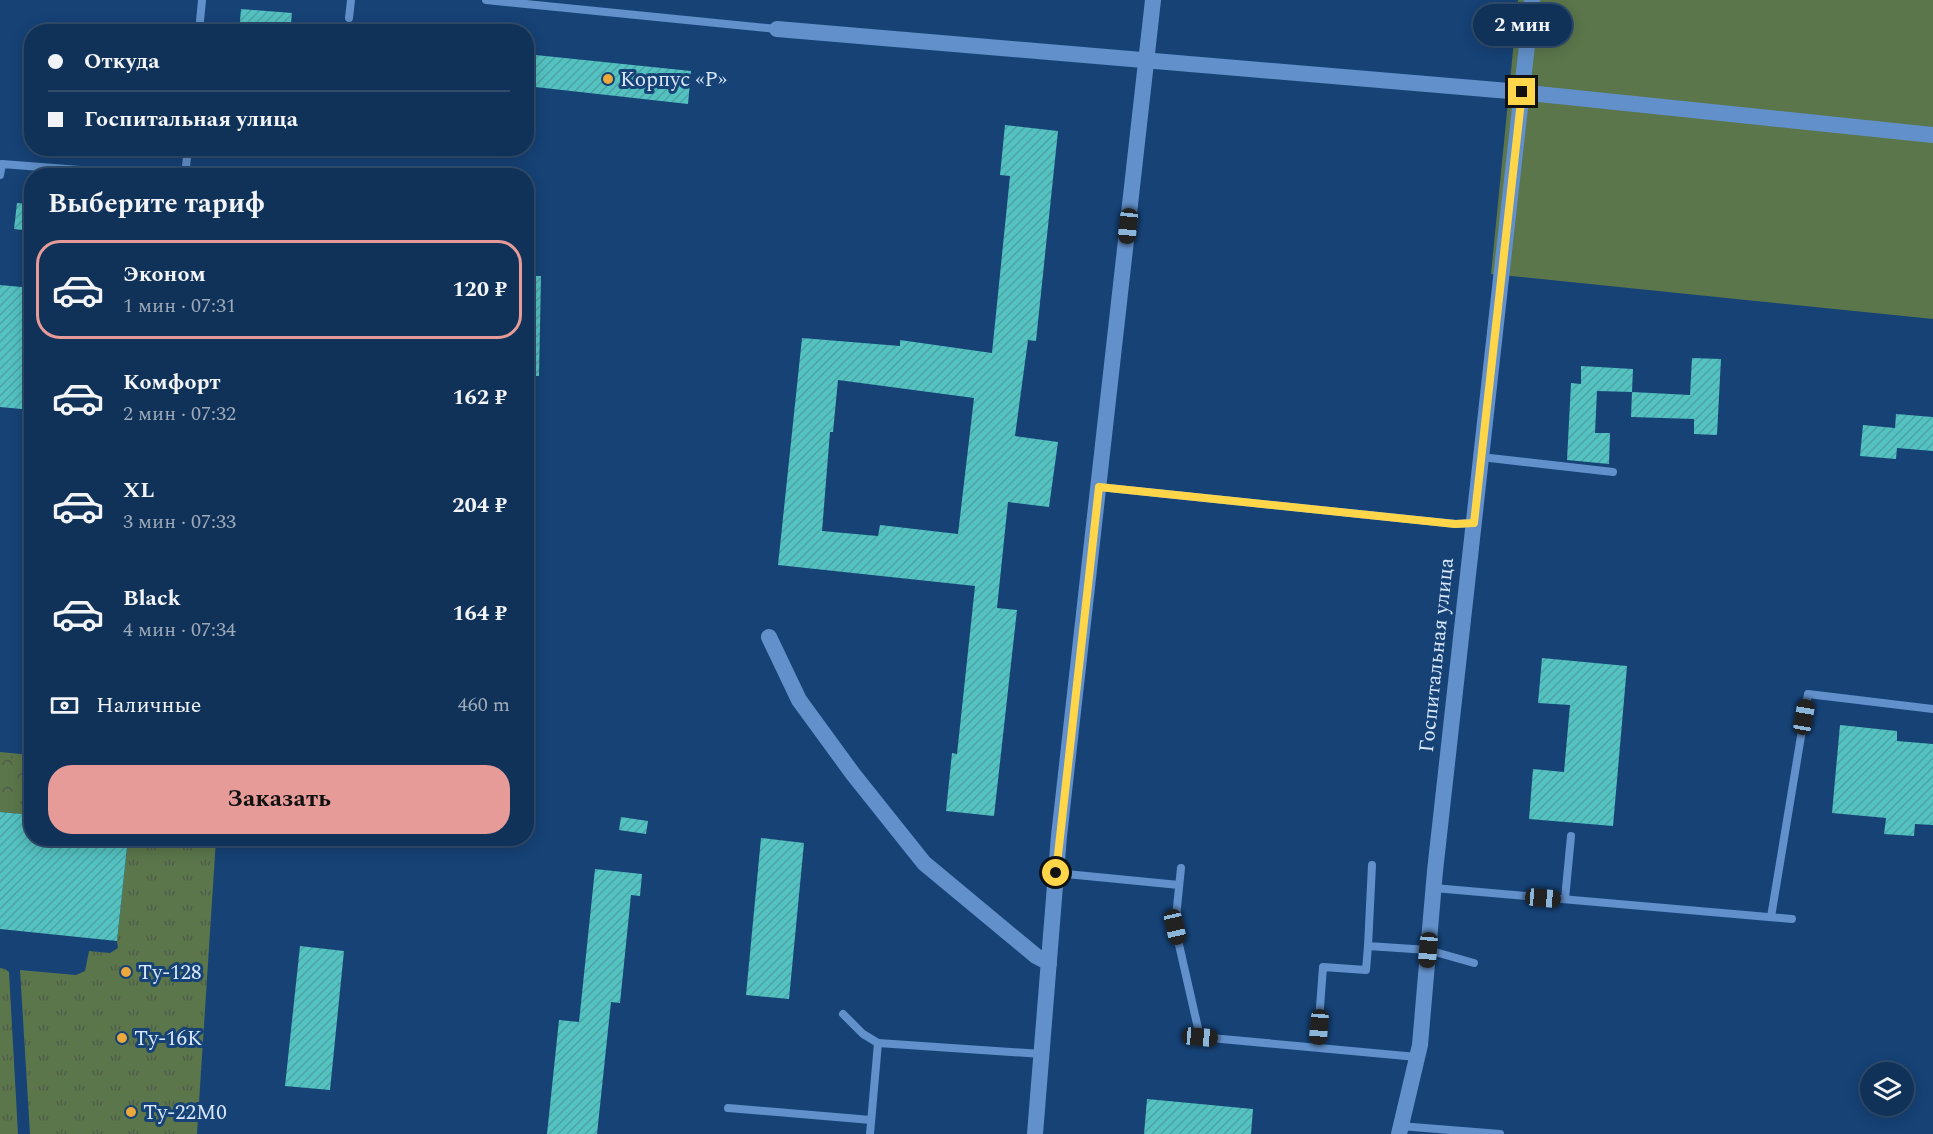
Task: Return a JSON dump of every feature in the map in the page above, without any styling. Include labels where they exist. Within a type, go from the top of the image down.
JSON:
[{"type":"street","points":[[1035,1134],[1056,873],[1153,0]]},
{"type":"street","name":"Госпитальная улица","points":[[1399,1130],[1420,1045],[1434,888],[1481,457],[1515,91],[1532,0]]},
{"type":"street","points":[[777,29],[1515,91],[1933,135]]},
{"type":"street","points":[[769,637],[799,700],[853,774],[924,863],[1036,956],[1049,963]]},
{"type":"lane","points":[[200,24],[202,0]]},
{"type":"lane","points":[[349,18],[351,0]]},
{"type":"lane","points":[[486,0],[777,29]]},
{"type":"lane","points":[[0,175],[2,164],[54,168]]},
{"type":"lane","points":[[1481,457],[1613,472]]},
{"type":"lane","points":[[1099,487],[1455,524],[1474,523]]},
{"type":"lane","points":[[1771,917],[1808,694],[1933,709]]},
{"type":"lane","points":[[1565,900],[1571,836]]},
{"type":"lane","points":[[1317,1047],[1323,967],[1366,970],[1372,865]]},
{"type":"lane","points":[[1181,868],[1175,927],[1200,1037],[1417,1056]]},
{"type":"lane","points":[[1056,873],[1179,885]]},
{"type":"lane","points":[[1434,888],[1792,919]]},
{"type":"lane","points":[[1368,946],[1428,950],[1474,963]]},
{"type":"lane","points":[[843,1014],[863,1034],[878,1043],[1042,1054]]},
{"type":"lane","points":[[870,1134],[878,1043]]},
{"type":"lane","points":[[728,1108],[871,1120]]},
{"type":"lane","points":[[1399,1130],[1500,1134]]},
{"type":"green space","points":[[1518,0],[1933,0],[1933,319],[1491,274]]},
{"type":"green space","points":[[0,752],[24,754],[24,814],[0,812]]},
{"type":"green space","points":[[0,753],[9,754],[18,771],[24,772],[24,798],[9,797],[6,804],[0,803]]},
{"type":"green space","points":[[127,846],[216,846],[197,1134],[30,1134],[20,970],[76,975],[85,971],[89,951],[110,953],[118,948]]},
{"type":"green space","points":[[0,968],[9,972],[18,1134],[0,1134]]},
{"type":"building","points":[[241,9],[292,13],[291,24],[240,24]]},
{"type":"building","name":"Корпус «Р»","points":[[534,55],[691,71],[688,104],[534,87]]},
{"type":"building","points":[[1005,125],[1058,131],[1036,341],[1028,340],[1015,436],[1058,442],[1049,507],[1008,502],[997,608],[1017,610],[994,816],[946,811],[952,753],[957,754],[975,586],[778,565],[802,338],[900,346],[900,340],[992,353],[1010,176],[1000,175]],"holes":[[[838,380],[974,398],[958,534],[880,525],[878,536],[822,531],[830,432],[833,432]]]},
{"type":"building","points":[[17,203],[24,203],[24,230],[14,229]]},
{"type":"building","points":[[534,276],[541,276],[539,376],[534,376]]},
{"type":"building","points":[[0,285],[24,287],[24,409],[0,407]]},
{"type":"building","points":[[1692,358],[1721,359],[1717,435],[1694,434],[1694,419],[1631,417],[1632,392],[1690,395]]},
{"type":"building","points":[[1581,366],[1633,369],[1632,392],[1597,391],[1595,433],[1610,433],[1609,464],[1567,460],[1571,383],[1581,384]]},
{"type":"building","points":[[1896,414],[1933,417],[1933,451],[1897,448],[1896,459],[1860,456],[1863,425],[1895,428]]},
{"type":"building","points":[[1542,658],[1627,666],[1613,826],[1529,819],[1533,769],[1564,772],[1570,705],[1538,703]]},
{"type":"building","points":[[1840,725],[1897,731],[1897,741],[1933,744],[1933,825],[1915,824],[1914,836],[1884,834],[1886,818],[1832,813]]},
{"type":"building","points":[[0,812],[24,814],[24,846],[127,846],[117,941],[0,929]]},
{"type":"building","points":[[621,817],[648,821],[646,834],[619,830]]},
{"type":"building","points":[[761,838],[804,843],[789,999],[746,995]]},
{"type":"building","points":[[595,869],[642,874],[640,896],[631,895],[620,1003],[611,1002],[597,1134],[547,1134],[559,1020],[579,1022]]},
{"type":"building","points":[[300,946],[344,951],[330,1090],[285,1086]]},
{"type":"building","points":[[1147,1099],[1253,1109],[1251,1134],[1144,1134]]},
{"type":"place","name":"Корпус «Р»","points":[[608,79]]},
{"type":"place","name":"Ту-128","points":[[126,972]]},
{"type":"place","name":"Ту-16К","points":[[122,1038]]},
{"type":"place","name":"Ту-22М0","points":[[131,1112]]},
{"type":"route","points":[[1056,873],[1099,487],[1455,524],[1474,523],[1522,92]]}]
